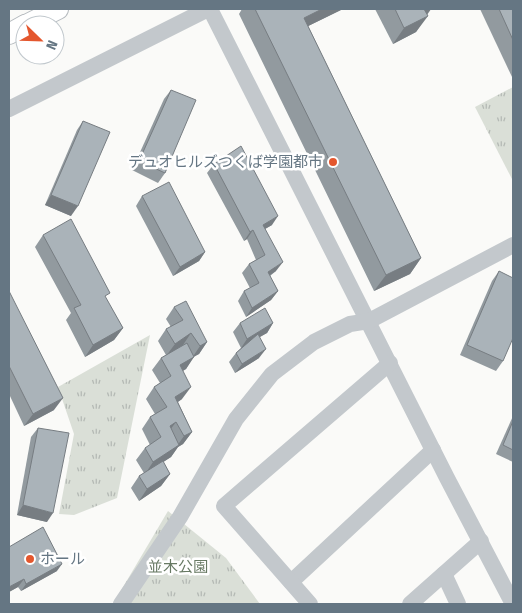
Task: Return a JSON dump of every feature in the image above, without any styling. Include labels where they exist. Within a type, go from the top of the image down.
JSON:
[{"type":"main road","points":[[46,15],[58,9]]},
{"type":"street","points":[[9,109],[209,9],[513,604]]},
{"type":"street","points":[[121,604],[175,525],[236,419],[272,374],[314,342],[350,324],[369,321],[513,245]]},
{"type":"street","points":[[310,604],[224,506],[390,363]]},
{"type":"street","points":[[291,582],[433,450]]},
{"type":"street","points":[[410,604],[481,541]]},
{"type":"street","points":[[444,574],[458,604]]},
{"type":"green space","points":[[513,87],[513,181],[475,107]]},
{"type":"green space","points":[[150,335],[117,498],[74,515],[59,514],[74,434],[58,387]]},
{"type":"green space","name":"並木公園","points":[[168,511],[226,558],[260,604],[113,604]]},
{"type":"building","points":[[255,9],[322,9],[304,18],[421,258],[386,275]]},
{"type":"building","points":[[395,9],[424,9],[428,16],[404,28]]},
{"type":"building","points":[[499,9],[513,9],[513,40]]},
{"type":"building","points":[[171,90],[196,100],[165,173],[139,161]]},
{"type":"building","points":[[83,121],[110,132],[78,206],[51,195]]},
{"type":"building","points":[[241,146],[278,216],[263,225],[283,262],[268,272],[278,291],[252,308],[244,291],[259,283],[249,264],[265,255],[253,230],[250,232],[214,164]]},
{"type":"building","points":[[169,182],[205,252],[180,267],[142,196]]},
{"type":"building","points":[[71,219],[110,293],[105,296],[123,328],[93,345],[74,308],[81,305],[43,235]]},
{"type":"building","points":[[499,271],[513,278],[513,338],[503,361],[467,345]]},
{"type":"building","points":[[9,291],[63,398],[33,414],[9,366]]},
{"type":"building","points":[[186,301],[207,342],[200,346],[191,333],[175,344],[166,329],[183,320],[174,307]]},
{"type":"building","points":[[265,308],[273,323],[247,339],[240,323]]},
{"type":"building","points":[[258,334],[266,349],[242,364],[236,353]]},
{"type":"building","points":[[187,343],[194,357],[180,365],[191,387],[175,397],[192,432],[184,436],[176,422],[170,426],[179,445],[153,462],[145,448],[161,437],[150,417],[167,407],[154,387],[171,376],[161,358]]},
{"type":"building","points":[[513,421],[513,450],[503,445]]},
{"type":"building","points":[[38,428],[69,433],[53,513],[23,505]]},
{"type":"building","points":[[163,461],[170,474],[147,489],[139,476]]},
{"type":"building","name":"ホール","points":[[43,527],[62,564],[26,584],[24,579],[9,587],[9,547]]},
{"type":"place","name":"デュオヒルズつくば学園都市","points":[[333,162]]},
{"type":"place","name":"ホール","points":[[30,559]]}]
